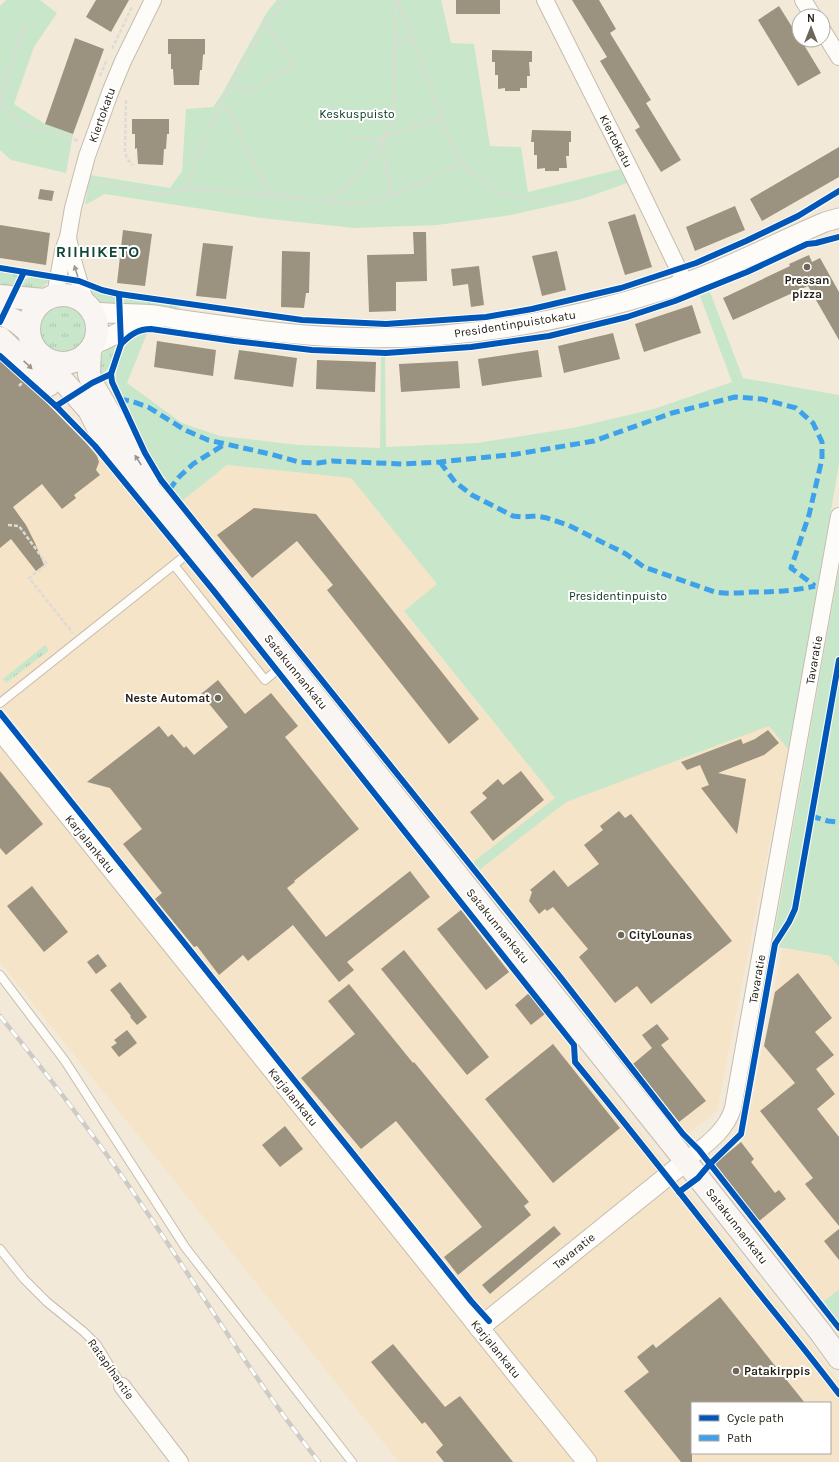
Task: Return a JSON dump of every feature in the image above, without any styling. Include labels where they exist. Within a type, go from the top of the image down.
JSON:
[{"type":"main road","points":[[0,296],[50,298],[64,295],[76,297],[89,308],[95,317],[98,329],[96,341],[84,357],[75,362],[63,364],[51,362],[41,356],[34,348],[30,340],[29,323],[34,310],[50,298]]},
{"type":"main road","points":[[0,313],[17,322],[29,332]]},
{"type":"main road","points":[[0,338],[104,440]]},
{"type":"main road","name":"Satakunnankatu","points":[[92,348],[89,374],[92,383],[147,473],[154,495]]},
{"type":"main road","name":"Satakunnankatu","points":[[41,356],[89,410],[104,440],[134,478],[154,495],[686,1161],[826,1325],[839,1358]]},
{"type":"street","name":"Kiertokatu","points":[[50,298],[68,237],[80,179],[91,145],[123,61],[153,0]]},
{"type":"street","name":"Kiertokatu","points":[[545,0],[632,172],[685,283]]},
{"type":"street","points":[[831,44],[839,57]]},
{"type":"street","name":"Presidentinpuistokatu","points":[[89,308],[107,314],[148,313],[175,319],[278,332],[338,337],[386,338],[468,333],[521,326],[572,316],[625,302],[685,283],[749,256],[818,224],[839,218]]},
{"type":"street","name":"Kiertokatu","points":[[68,237],[74,264],[89,308]]},
{"type":"street","name":"Presidentinpuistokatu","points":[[92,348],[138,324],[147,321],[175,319]]},
{"type":"street","name":"Tavaratie","points":[[479,1328],[686,1161],[720,1132],[727,1124],[733,1108],[839,516]]},
{"type":"street","name":"Karjalankatu","points":[[1,734],[587,1462]]},
{"type":"street","name":"Ratapihantie","points":[[122,1386],[180,1462]]},
{"type":"lane","points":[[0,702],[196,548]]},
{"type":"lane","points":[[174,565],[265,680],[288,662]]},
{"type":"lane","points":[[0,975],[65,1061],[185,1247],[352,1462]]},
{"type":"lane","name":"Ratapihantie","points":[[0,1249],[24,1279],[47,1302],[84,1332],[97,1345],[122,1386]]},
{"type":"path","points":[[186,189],[200,149],[220,104],[266,25],[285,0]]},
{"type":"path","points":[[397,0],[460,163],[498,192],[533,200],[569,197],[632,172]]},
{"type":"path","points":[[327,202],[346,186],[364,167],[383,139],[394,114],[397,0]]},
{"type":"path","points":[[0,100],[25,24]]},
{"type":"path","points":[[232,83],[249,92],[294,64],[266,25]]},
{"type":"path","points":[[395,44],[412,37]]},
{"type":"path","points":[[126,100],[125,153],[128,160],[133,164]]},
{"type":"path","points":[[0,104],[19,123],[91,145]]},
{"type":"path","points":[[220,104],[233,118],[257,171],[271,194]]},
{"type":"path","points":[[350,138],[383,139],[442,118]]},
{"type":"path","points":[[383,139],[392,195]]},
{"type":"path","points":[[80,179],[162,194],[186,189],[271,194],[327,202],[363,204],[392,195],[430,179],[460,163]]},
{"type":"path","points":[[21,375],[32,385]]},
{"type":"path","points":[[8,524],[19,526],[47,564],[29,578],[73,633]]},
{"type":"path","points":[[826,1311],[826,1325]]},
{"type":"path","points":[[826,1325],[839,1313]]},
{"type":"shaded area","points":[[0,359],[70,424],[99,455],[839,1381],[839,1462],[399,1462],[0,962],[0,741],[52,807],[72,794],[0,704]]},
{"type":"shaded area","points":[[226,465],[351,478],[437,584],[404,612],[555,798],[472,863],[182,501]]},
{"type":"shaded area","points":[[769,726],[788,749],[717,1111],[688,1134],[478,871],[565,802]]},
{"type":"shaded area","points":[[782,949],[830,956],[839,967],[839,1289],[822,1303],[712,1166],[745,1138]]},
{"type":"green space","points":[[6,0],[40,0],[57,13],[34,47],[14,104],[45,124],[73,134],[66,173],[11,160],[0,150],[0,6]]},
{"type":"green space","name":"Keskuspuisto","points":[[277,0],[441,0],[451,43],[474,44],[490,146],[521,147],[528,192],[621,169],[630,182],[582,199],[511,215],[437,225],[354,228],[261,218],[105,194],[85,205],[90,175],[170,188],[182,171],[186,109],[213,107],[222,94],[267,12]]},
{"type":"green space","points":[[0,272],[15,274],[18,276],[12,294],[0,292]]},
{"type":"green space","points":[[32,276],[51,279],[41,288],[19,293],[24,280]]},
{"type":"green space","points":[[89,288],[114,296],[116,298],[117,309],[100,302],[94,297]]},
{"type":"green space","name":"Presidentinpuisto","points":[[710,292],[743,378],[839,395],[839,464],[788,749],[769,726],[566,802],[478,871],[472,863],[555,798],[404,611],[437,584],[351,478],[227,465],[182,501],[161,473],[147,449],[118,390],[115,378],[121,353],[133,337],[142,332],[148,331],[127,383],[182,423],[220,436],[299,445],[380,448],[381,356],[385,356],[386,447],[477,443],[573,428],[654,409],[732,382],[700,296]]},
{"type":"green space","points":[[126,298],[180,305],[179,311],[124,309],[124,300]]},
{"type":"green space","points":[[64,302],[74,304],[83,310],[89,319],[91,329],[89,339],[83,348],[74,354],[64,356],[54,354],[45,348],[39,339],[37,329],[39,319],[45,310],[54,304]]},
{"type":"green space","points":[[117,341],[109,367],[97,377],[100,357]]},
{"type":"green space","points":[[839,568],[839,967],[830,956],[772,946]]},
{"type":"green space","points":[[45,645],[48,651],[6,683],[3,679]]},
{"type":"green space","points":[[839,1289],[839,1325],[822,1303]]},
{"type":"building","points":[[96,0],[129,0],[111,32],[86,17]]},
{"type":"building","points":[[456,0],[500,0],[500,14],[456,14]]},
{"type":"building","points":[[572,0],[599,0],[616,29],[610,33],[651,100],[646,103],[681,160],[661,172],[635,130],[640,127],[600,61],[607,57]]},
{"type":"building","points":[[779,6],[791,25],[791,48],[806,48],[821,73],[798,86],[758,20]]},
{"type":"building","points":[[75,38],[104,49],[73,134],[45,124]]},
{"type":"building","points":[[168,39],[205,39],[205,54],[203,55],[202,70],[200,70],[199,85],[174,85],[173,69],[171,69],[171,54],[168,54]]},
{"type":"building","points":[[492,50],[532,51],[532,62],[529,62],[530,76],[527,76],[527,88],[520,88],[520,91],[505,91],[505,88],[498,89],[498,75],[495,75],[495,62],[492,62]]},
{"type":"building","points":[[132,119],[169,119],[169,134],[167,134],[166,149],[164,149],[163,165],[138,164],[137,148],[135,149],[135,134],[132,134]]},
{"type":"building","points":[[532,130],[571,131],[569,156],[566,156],[567,168],[559,168],[559,171],[545,171],[545,168],[537,169],[537,155],[534,155],[534,142],[531,142]]},
{"type":"building","points":[[839,147],[839,177],[762,221],[750,199]]},
{"type":"building","points":[[40,189],[54,191],[52,201],[38,199]]},
{"type":"building","points":[[735,206],[745,230],[695,251],[686,227]]},
{"type":"building","points":[[635,214],[652,267],[625,275],[608,222]]},
{"type":"building","points":[[0,225],[50,233],[46,265],[0,258]]},
{"type":"building","points":[[123,230],[152,234],[145,286],[117,283]]},
{"type":"building","points":[[413,232],[426,232],[427,281],[396,282],[396,311],[369,312],[367,255],[414,254]]},
{"type":"building","points":[[203,243],[233,246],[226,299],[196,296]]},
{"type":"building","points":[[282,251],[310,252],[309,293],[306,293],[304,308],[281,307]]},
{"type":"building","points":[[557,251],[566,290],[542,296],[532,256]]},
{"type":"building","points":[[809,255],[812,262],[820,258],[839,292],[839,340],[808,286],[733,320],[723,298],[790,266],[789,264]]},
{"type":"building","points":[[479,266],[484,305],[471,307],[468,284],[453,286],[451,269]]},
{"type":"building","points":[[692,305],[701,333],[644,352],[635,324]]},
{"type":"building","points":[[613,333],[620,359],[564,373],[558,346]]},
{"type":"building","points":[[157,341],[216,350],[213,376],[154,367]]},
{"type":"building","points":[[239,350],[297,358],[293,387],[234,379]]},
{"type":"building","points":[[538,350],[542,377],[482,386],[478,359]]},
{"type":"building","points":[[0,359],[25,381],[87,444],[97,456],[99,462],[96,470],[100,475],[74,495],[76,498],[62,509],[42,484],[13,507],[26,525],[44,565],[36,571],[11,539],[0,548]]},
{"type":"building","points":[[317,360],[376,362],[375,392],[316,389]]},
{"type":"building","points":[[458,361],[460,388],[401,392],[399,364]]},
{"type":"building","points":[[254,508],[316,514],[479,719],[449,744],[327,590],[333,585],[297,541],[252,578],[217,535]]},
{"type":"building","points":[[218,680],[245,714],[271,693],[298,726],[285,737],[359,829],[287,888],[326,937],[410,871],[430,897],[347,962],[354,970],[339,982],[293,925],[248,961],[243,955],[219,975],[197,946],[194,947],[155,899],[162,893],[123,844],[142,829],[110,788],[87,782],[159,726],[168,737],[172,734],[184,748],[186,746],[194,755],[228,727],[201,694]]},
{"type":"building","points":[[768,730],[779,743],[764,755],[718,773],[746,779],[737,834],[701,788],[709,785],[700,765],[687,770],[681,762],[741,739],[743,744],[755,739]]},
{"type":"building","points":[[0,771],[43,824],[6,855],[0,848]]},
{"type":"building","points":[[521,771],[544,800],[493,841],[470,812],[487,798],[482,793],[498,779],[503,785]]},
{"type":"building","points":[[619,811],[625,818],[631,814],[732,941],[651,1004],[637,986],[615,1003],[579,957],[588,949],[553,907],[547,911],[545,909],[539,914],[529,901],[532,892],[530,890],[554,870],[568,887],[599,864],[584,845],[603,830],[600,826]]},
{"type":"building","points":[[32,886],[68,932],[44,952],[7,906]]},
{"type":"building","points":[[461,910],[509,972],[486,990],[437,929]]},
{"type":"building","points":[[404,950],[489,1057],[467,1075],[381,969]]},
{"type":"building","points":[[98,954],[107,966],[96,974],[87,962]]},
{"type":"building","points":[[798,973],[832,1018],[815,1032],[834,1055],[816,1069],[835,1094],[817,1109],[839,1137],[839,1226],[805,1184],[813,1178],[760,1111],[795,1083],[764,1046],[775,992]]},
{"type":"building","points":[[120,982],[147,1017],[137,1025],[110,990]]},
{"type":"building","points":[[349,984],[529,1202],[524,1206],[531,1215],[458,1275],[444,1257],[482,1227],[396,1121],[361,1149],[301,1078],[355,1034],[328,1001]]},
{"type":"building","points":[[529,993],[545,1014],[531,1025],[515,1005]]},
{"type":"building","points":[[657,1024],[669,1039],[661,1045],[706,1101],[679,1122],[633,1064],[652,1048],[642,1035]]},
{"type":"building","points":[[127,1030],[137,1043],[119,1057],[111,1047],[117,1043],[114,1040]]},
{"type":"building","points":[[553,1044],[620,1128],[553,1183],[485,1099]]},
{"type":"building","points":[[285,1126],[303,1149],[280,1167],[262,1145]]},
{"type":"building","points":[[741,1142],[754,1159],[751,1162],[775,1193],[779,1190],[786,1199],[758,1222],[712,1166]]},
{"type":"building","points":[[554,1226],[561,1234],[490,1294],[482,1285]]},
{"type":"building","points":[[839,1229],[839,1260],[824,1241]]},
{"type":"building","points":[[720,1297],[804,1402],[691,1402],[692,1462],[681,1462],[624,1391],[649,1372],[637,1357],[653,1344],[656,1348]]},
{"type":"building","points":[[393,1344],[445,1407],[460,1396],[513,1462],[444,1462],[436,1452],[443,1445],[425,1422],[422,1424],[371,1362]]},
{"type":"railway","points":[[0,1016],[57,1088],[111,1161],[273,1401],[319,1462]]},
{"type":"marked path","points":[[119,399],[131,401],[148,407],[185,430],[208,440],[299,462],[318,463],[332,461],[402,464],[440,462],[517,454],[594,441],[672,413],[735,397],[762,399],[796,408],[813,423],[822,442],[822,459],[809,515],[791,568],[815,586]]},
{"type":"marked path","points":[[169,490],[179,477],[193,464],[225,444]]},
{"type":"marked path","points":[[440,462],[455,482],[472,495],[513,516],[536,516],[568,525],[626,554],[644,567],[715,592],[734,593],[776,591],[815,586]]},
{"type":"marked path","points":[[811,816],[828,821],[839,822]]},
{"type":"cycle path","points":[[0,268],[79,281],[102,290],[119,294],[302,320],[386,324],[486,317],[532,309],[621,288],[696,263],[798,216],[839,191]]},
{"type":"cycle path","points":[[121,344],[134,333],[151,329],[312,350],[386,353],[471,347],[549,336],[627,317],[675,301],[747,272],[807,244],[839,237]]},
{"type":"cycle path","points":[[0,322],[24,272]]},
{"type":"cycle path","points":[[119,294],[121,344],[111,374],[112,382],[145,453],[161,480],[561,978],[683,1134],[699,1150],[839,1328]]},
{"type":"cycle path","points":[[0,356],[56,406],[95,446],[213,590],[574,1045],[575,1062],[839,1394]]},
{"type":"cycle path","points":[[56,406],[92,383],[111,374]]},
{"type":"cycle path","points":[[679,1192],[698,1178],[709,1165],[741,1134],[775,944],[789,922],[795,909],[839,660]]},
{"type":"cycle path","points":[[0,713],[471,1301],[489,1321]]},
{"type":"place","name":"Pressan pizza","points":[[807,267]]},
{"type":"place","name":"Neste Automat","points":[[218,698]]},
{"type":"place","name":"CityLounas","points":[[621,935]]},
{"type":"place","name":"Patakirppis","points":[[736,1371]]},
{"type":"district","name":"RIIHIKETO","points":[[98,251]]}]
